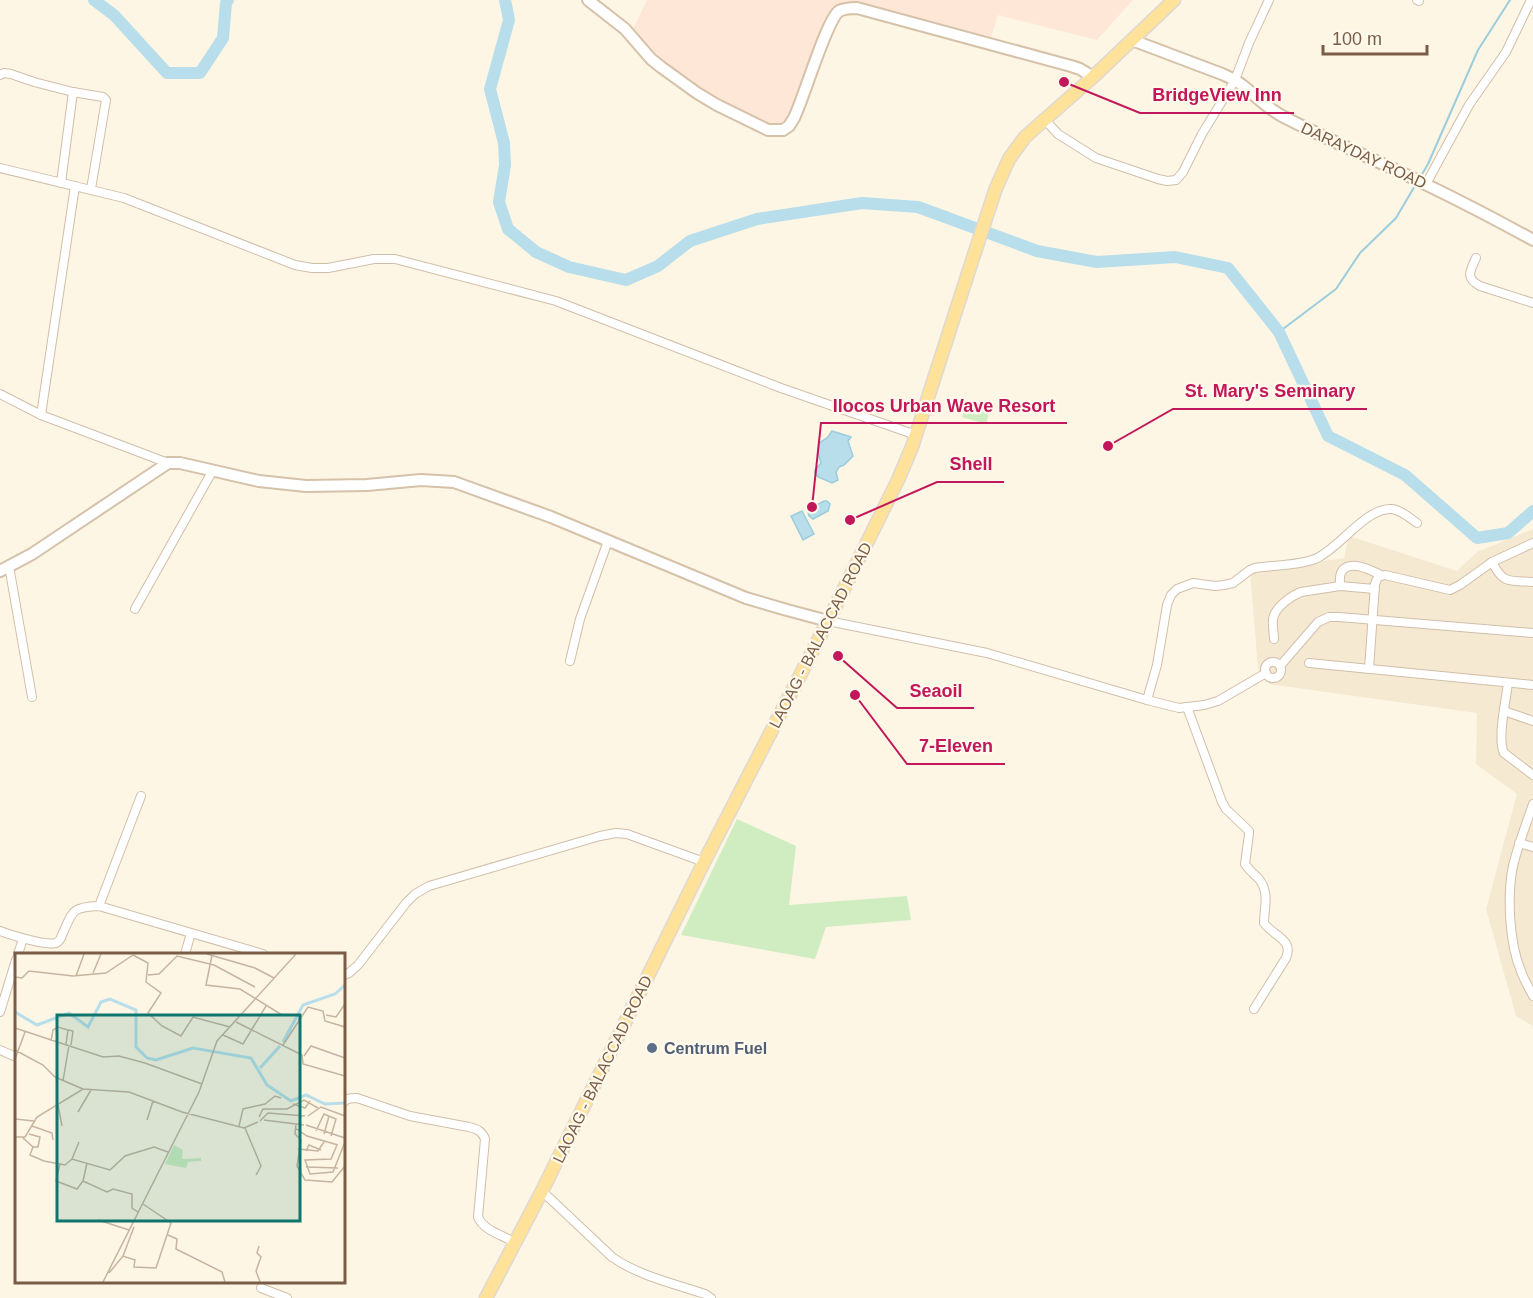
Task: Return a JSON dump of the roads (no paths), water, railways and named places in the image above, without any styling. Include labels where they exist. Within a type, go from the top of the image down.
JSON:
[{"type":"main road","name":"LAOAG - BALACCAD ROAD","points":[[486,1298],[542,1191],[704,862],[828,621],[897,480],[916,435],[996,188],[1009,159],[1026,137],[1094,77],[1174,0]]},
{"type":"street","points":[[588,0],[625,29],[661,67],[717,105],[768,130],[783,130],[789,126],[829,27],[840,11],[847,8],[857,8],[1060,63],[1080,69],[1094,77]]},
{"type":"street","points":[[1045,120],[1058,134],[1096,158],[1158,179],[1172,182],[1176,180],[1183,172],[1202,134],[1235,80],[1269,0]]},
{"type":"street","points":[[1424,184],[1469,105],[1506,52],[1531,0]]},
{"type":"street","name":"DARAYDAY ROAD","points":[[1132,40],[1235,80],[1274,111],[1339,145],[1482,212],[1533,240]]},
{"type":"street","points":[[0,75],[11,74],[73,92],[103,97],[106,100],[91,189]]},
{"type":"street","points":[[61,183],[73,92]]},
{"type":"street","points":[[0,168],[124,198],[295,265],[328,268],[374,259],[395,259],[556,301],[781,388],[916,435]]},
{"type":"street","points":[[41,415],[75,186]]},
{"type":"street","points":[[1476,258],[1471,272],[1473,282],[1533,303]]},
{"type":"street","points":[[0,394],[41,415],[168,463],[194,466],[259,481],[306,486],[367,485],[421,480],[454,482],[551,517],[746,598],[828,621],[997,655],[1179,708],[1218,701],[1266,673],[1269,663],[1275,662],[1280,666],[1323,619],[1339,617],[1533,633]]},
{"type":"street","points":[[32,697],[4,568],[32,554],[168,463]]},
{"type":"street","points":[[135,609],[213,470]]},
{"type":"street","points":[[1147,700],[1157,665],[1167,605],[1171,595],[1178,589],[1193,583],[1224,585],[1233,583],[1255,568],[1313,560],[1324,554],[1369,517],[1386,510],[1400,511],[1417,522]]},
{"type":"street","points":[[570,661],[580,619],[608,541]]},
{"type":"street","points":[[1340,586],[1341,575],[1347,567],[1363,568],[1381,575],[1450,590],[1492,562],[1533,543]]},
{"type":"street","points":[[1492,562],[1502,578],[1533,582]]},
{"type":"street","points":[[1369,669],[1375,589],[1381,575]]},
{"type":"street","points":[[1274,639],[1273,616],[1275,612],[1289,598],[1301,592],[1340,586],[1375,589]]},
{"type":"street","points":[[1309,663],[1533,686]]},
{"type":"street","points":[[1508,683],[1502,749],[1533,775]]},
{"type":"street","points":[[1186,707],[1226,810],[1249,831],[1245,864],[1258,878],[1264,889],[1267,904],[1264,923],[1287,944],[1289,952],[1254,1009]]},
{"type":"street","points":[[1504,711],[1533,721]]},
{"type":"street","points":[[99,906],[141,796]]},
{"type":"street","points":[[1533,804],[1519,843],[1512,875],[1511,924],[1520,970],[1533,996]]},
{"type":"street","points":[[345,975],[358,965],[406,903],[415,894],[429,886],[616,833],[627,834],[704,862]]},
{"type":"street","points":[[1519,843],[1533,847]]},
{"type":"street","points":[[0,931],[23,939],[54,943],[60,940],[73,912],[80,908],[99,906],[260,953]]},
{"type":"street","points":[[185,953],[191,933]]},
{"type":"street","points":[[18,953],[23,939]]},
{"type":"street","points":[[0,1012],[15,963]]},
{"type":"street","points":[[0,1050],[15,1057]]},
{"type":"street","points":[[345,1100],[357,1098],[410,1116],[478,1129],[485,1139],[478,1217],[485,1227],[514,1242]]},
{"type":"street","points":[[542,1191],[621,1263],[711,1298]]},
{"type":"street","points":[[261,1288],[287,1298]]},
{"type":"water","points":[[832,431],[851,437],[848,441],[853,456],[839,467],[836,472],[838,480],[832,483],[818,477],[815,470],[821,463],[818,452],[819,443]]},
{"type":"water","points":[[824,501],[830,504],[828,511],[813,519],[809,516],[809,509]]},
{"type":"water","points":[[802,511],[814,534],[803,540],[791,516]]},
{"type":"waterway","points":[[94,0],[114,15],[167,73],[200,73],[223,38],[228,0]]},
{"type":"waterway","points":[[505,0],[509,20],[490,89],[504,143],[505,165],[499,202],[508,229],[536,252],[569,267],[626,280],[658,266],[690,241],[757,219],[862,203],[918,207],[1037,251],[1097,262],[1175,257],[1228,268],[1279,332],[1328,436],[1405,475],[1477,538],[1508,533],[1533,511]]},
{"type":"waterway","points":[[1421,176],[1478,50],[1510,0]]},
{"type":"waterway","points":[[1279,332],[1336,289],[1360,253],[1396,218],[1416,184]]},
{"type":"place","name":"BridgeView Inn","points":[[1064,82]]},
{"type":"place","name":"St. Mary's Seminary","points":[[1108,446]]},
{"type":"place","name":"Ilocos Urban Wave Resort","points":[[812,507]]},
{"type":"place","name":"Shell","points":[[850,520]]},
{"type":"place","name":"Seaoil","points":[[838,656]]},
{"type":"place","name":"7-Eleven","points":[[855,695]]},
{"type":"place","name":"Centrum Fuel","points":[[652,1048]]}]
